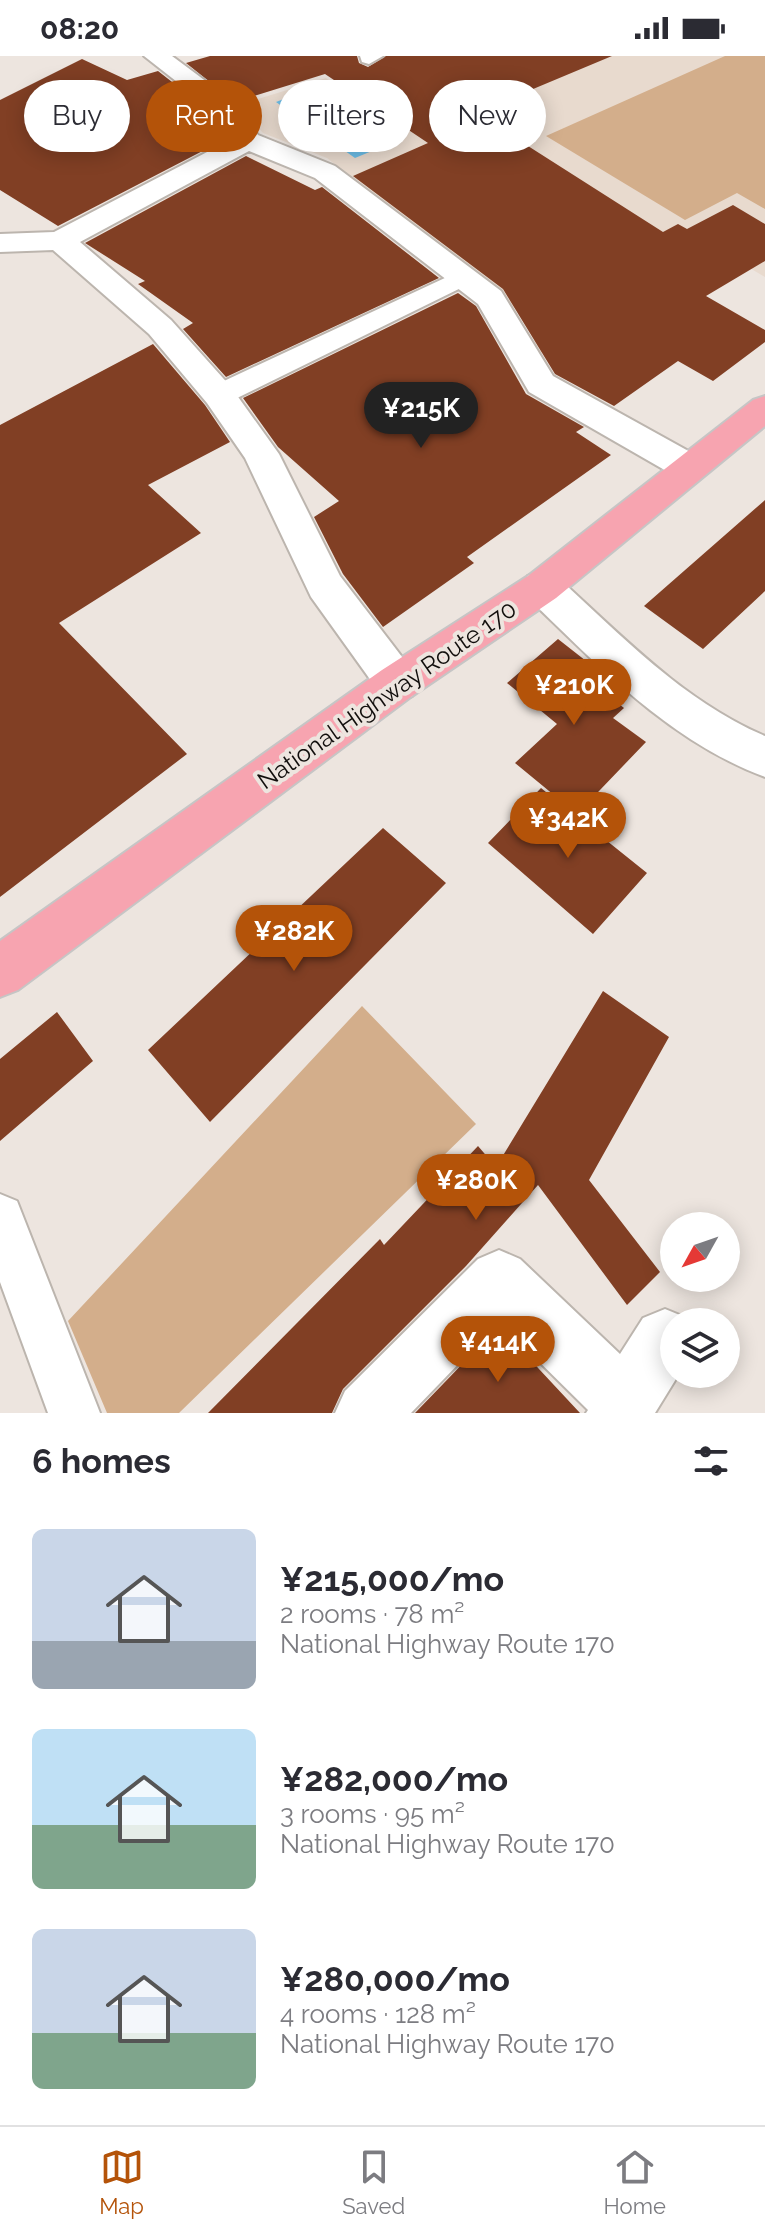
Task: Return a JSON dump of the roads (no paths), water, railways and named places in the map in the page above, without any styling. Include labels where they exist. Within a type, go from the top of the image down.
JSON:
[{"type":"highway","name":"National Highway Route 170","points":[[0,972],[397,683],[542,587],[765,408]]},
{"type":"street","points":[[156,56],[188,80]]},
{"type":"street","points":[[262,147],[325,172],[490,298],[541,384],[688,467]]},
{"type":"street","points":[[0,243],[60,241],[227,152]]},
{"type":"street","points":[[60,241],[160,327],[219,395],[261,454],[325,586],[397,683]]},
{"type":"street","points":[[542,587],[675,708],[737,746],[765,757]]},
{"type":"street","points":[[367,1413],[499,1280],[622,1408],[660,1348]]},
{"type":"lane","points":[[219,395],[462,278]]},
{"type":"lane","points":[[0,1218],[74,1413]]},
{"type":"water","points":[[347,152],[370,152],[355,158]]}]
